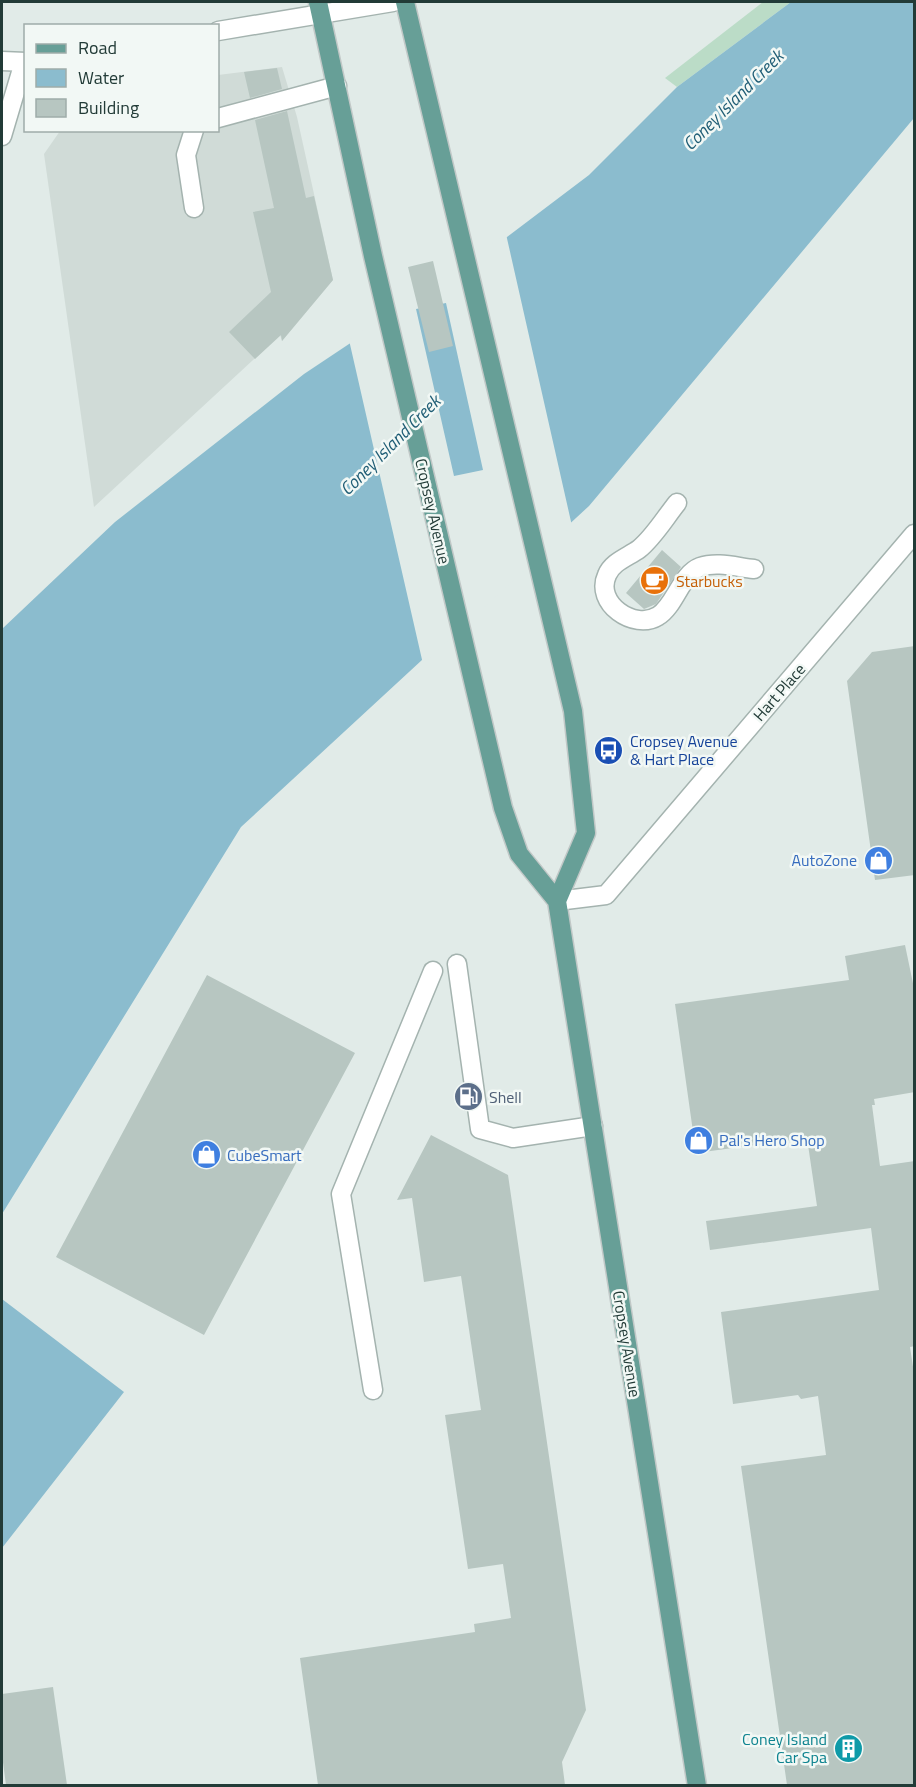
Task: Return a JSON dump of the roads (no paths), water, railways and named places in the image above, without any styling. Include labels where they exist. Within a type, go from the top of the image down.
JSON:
[{"type":"main road","points":[[405,2],[573,711],[586,833],[557,901]]},
{"type":"main road","name":"Cropsey Avenue","points":[[320,8],[373,256],[491,764],[519,854],[557,901],[697,1785]]},
{"type":"street","points":[[219,32],[320,8],[393,2]]},
{"type":"street","points":[[2,61],[24,62]]},
{"type":"street","points":[[2,136],[24,65]]},
{"type":"street","points":[[219,118],[337,86]]},
{"type":"street","points":[[193,132],[186,155],[194,208]]},
{"type":"street","points":[[677,503],[640,549],[617,563],[606,575],[605,589],[610,604],[617,612],[629,618],[646,619],[659,616],[696,568],[712,563],[754,569]]},
{"type":"street","name":"Hart Place","points":[[557,901],[606,895],[915,534]]},
{"type":"street","points":[[457,964],[480,1129],[513,1138],[592,1126]]},
{"type":"street","points":[[373,1390],[341,1194],[433,971]]},
{"type":"water","name":"Coney Island Creek","points":[[791,2],[914,2],[914,118],[589,506],[241,827],[2,1214],[2,629],[115,522],[304,374],[487,252],[589,175],[677,87]]},
{"type":"water","points":[[2,1299],[124,1392],[2,1548]]},
{"type":"place","name":"Starbucks","points":[[655,581]]},
{"type":"place","name":"Cropsey Avenue & Hart Place","points":[[609,750]]},
{"type":"place","name":"AutoZone","points":[[878,860]]},
{"type":"place","name":"Shell","points":[[468,1097]]},
{"type":"place","name":"Pal's Hero Shop","points":[[698,1140]]},
{"type":"place","name":"CubeSmart","points":[[206,1155]]},
{"type":"place","name":"Coney Island Car Spa","points":[[848,1748]]}]
